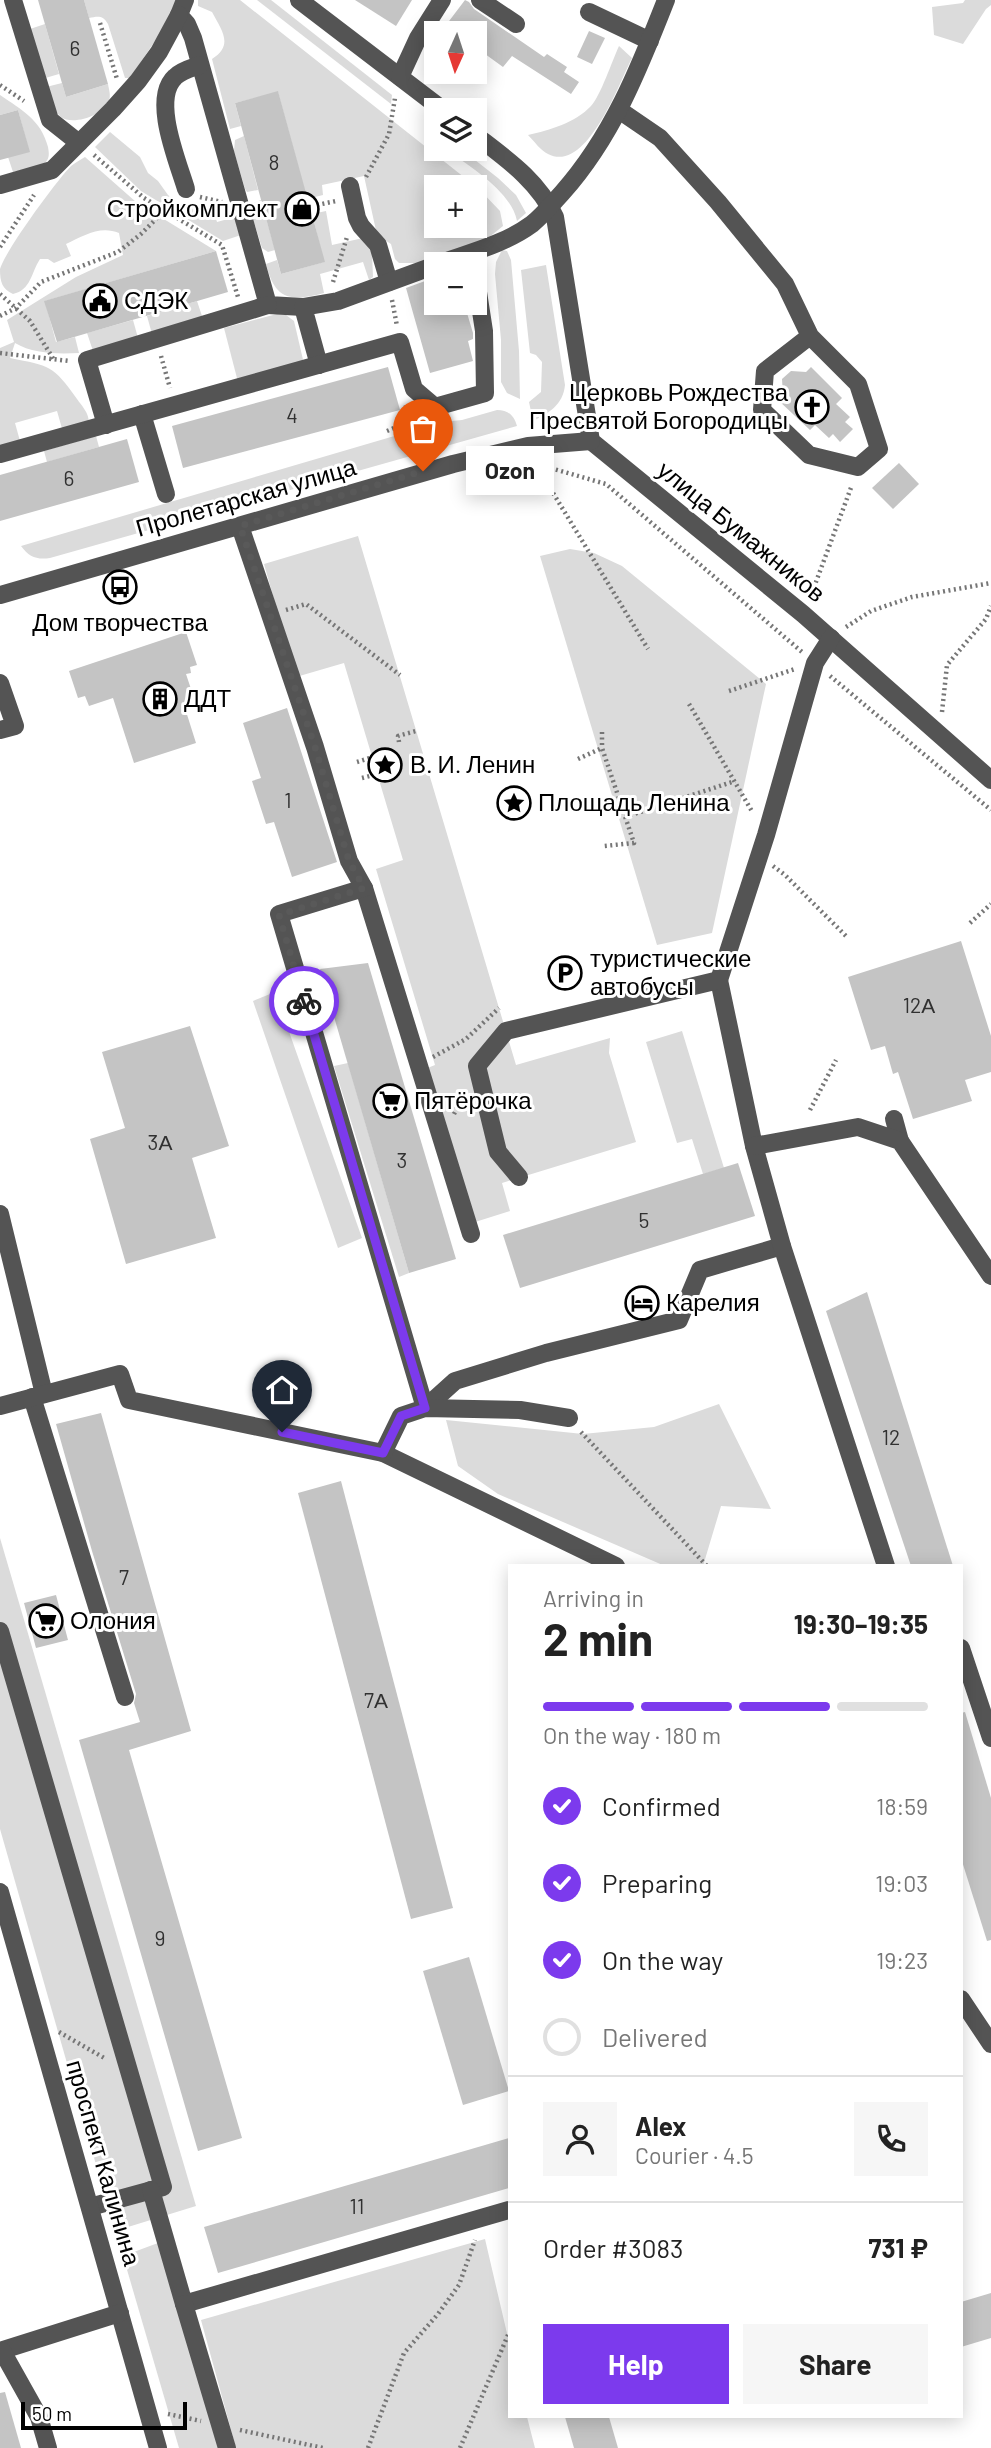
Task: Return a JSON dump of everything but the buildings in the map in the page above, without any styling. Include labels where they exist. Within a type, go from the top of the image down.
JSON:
[{"type":"street","points":[[13,0],[50,120],[79,143]]},
{"type":"street","points":[[299,0],[427,98]]},
{"type":"street","points":[[400,77],[418,38],[442,0]]},
{"type":"street","points":[[480,0],[516,24]]},
{"type":"street","points":[[487,252],[522,230],[550,206],[588,161],[619,110],[666,0]]},
{"type":"street","points":[[182,8],[268,305]]},
{"type":"street","points":[[0,185],[52,170],[126,95],[159,52],[182,8]]},
{"type":"street","points":[[589,12],[650,41]]},
{"type":"street","points":[[186,189],[168,126],[165,99],[170,83],[176,75],[200,65]]},
{"type":"street","points":[[619,110],[660,138],[718,202],[785,284],[810,336],[858,384],[878,449],[858,467],[809,455],[762,410],[765,371],[810,336]]},
{"type":"street","points":[[487,145],[526,175],[550,206],[560,241],[591,441]]},
{"type":"street","points":[[351,191],[360,226],[378,245],[389,282]]},
{"type":"street","points":[[106,425],[87,360],[268,305],[303,307],[328,304],[424,270]]},
{"type":"street","points":[[303,307],[319,365]]},
{"type":"street","points":[[0,454],[400,342],[414,389],[435,407],[485,393],[485,340],[481,315]]},
{"type":"street","points":[[142,414],[166,494]]},
{"type":"street","name":"Пролетарская улица","points":[[0,595],[423,471],[528,446],[591,441]]},
{"type":"street","name":"улица Бумажников","points":[[591,441],[803,614],[991,780]]},
{"type":"street","points":[[240,526],[315,747],[349,861],[364,888],[471,1234]]},
{"type":"street","points":[[831,638],[814,663],[766,835],[719,980],[754,1146],[782,1246],[885,1564]]},
{"type":"street","points":[[0,683],[15,726],[0,730]]},
{"type":"street","points":[[364,888],[279,915],[425,1408]]},
{"type":"street","points":[[519,1177],[498,1152],[477,1066],[506,1031],[719,980]]},
{"type":"street","points":[[894,1119],[900,1141],[991,1276]]},
{"type":"street","points":[[754,1146],[858,1127],[900,1141]]},
{"type":"street","points":[[0,1214],[38,1396],[125,1697]]},
{"type":"street","points":[[425,1408],[455,1381],[546,1353],[679,1320],[700,1270],[782,1246]]},
{"type":"street","points":[[0,1406],[120,1374],[129,1400],[383,1453],[612,1564]]},
{"type":"street","points":[[383,1453],[401,1416],[425,1408],[520,1410],[569,1418]]},
{"type":"street","points":[[0,1631],[163,2187],[90,2207]]},
{"type":"street","points":[[963,1654],[991,1738]]},
{"type":"street","name":"проспект Калинина","points":[[0,1892],[158,2448]]},
{"type":"street","points":[[963,2002],[991,2044]]},
{"type":"street","points":[[151,2190],[227,2448]]},
{"type":"street","points":[[184,2305],[508,2210]]},
{"type":"street","points":[[48,2448],[39,2417],[1,2351],[120,2313]]},
{"type":"path","points":[[100,23],[115,75],[126,95]]},
{"type":"path","points":[[317,205],[351,191],[381,152],[393,114]]},
{"type":"path","points":[[79,143],[144,198],[222,245],[243,313]]},
{"type":"path","points":[[0,247],[52,170]]},
{"type":"path","points":[[0,316],[16,308],[41,282],[118,252],[141,234],[186,189],[209,201],[238,200]]},
{"type":"path","points":[[328,304],[342,249],[357,218]]},
{"type":"path","points":[[389,282],[400,342]]},
{"type":"path","points":[[0,294],[34,327],[55,360]]},
{"type":"path","points":[[156,339],[175,405]]},
{"type":"path","points":[[0,353],[55,360],[87,360]]},
{"type":"path","points":[[387,430],[399,426]]},
{"type":"path","points":[[528,446],[535,464],[648,649]]},
{"type":"path","points":[[535,464],[606,484],[814,663],[991,810]]},
{"type":"path","points":[[803,614],[858,467]]},
{"type":"path","points":[[831,638],[871,611],[912,597],[991,583]]},
{"type":"path","points":[[269,615],[306,604],[400,675]]},
{"type":"path","points":[[940,737],[947,665],[986,619],[991,606]]},
{"type":"path","points":[[729,691],[814,663]]},
{"type":"path","points":[[689,704],[766,835]]},
{"type":"path","points":[[400,742],[398,736],[416,731]]},
{"type":"path","points":[[602,732],[602,748],[634,843],[604,846]]},
{"type":"path","points":[[578,759],[602,748]]},
{"type":"path","points":[[357,762],[376,756]]},
{"type":"path","points":[[362,778],[381,773]]},
{"type":"path","points":[[625,817],[735,781]]},
{"type":"path","points":[[785,875],[848,938]]},
{"type":"path","points":[[970,923],[991,904]]},
{"type":"path","points":[[420,1064],[466,1039],[499,1008]]},
{"type":"path","points":[[810,1110],[836,1060]]},
{"type":"path","points":[[443,1137],[477,1066]]},
{"type":"path","points":[[569,1418],[705,1564]]},
{"type":"path","points":[[37,2020],[130,2073]]},
{"type":"path","points":[[368,2448],[404,2353],[459,2285],[482,2218]]},
{"type":"path","points":[[460,2448],[508,2335]]},
{"type":"shaded area","points":[[84,0],[177,0],[159,35],[130,78],[125,78],[108,24],[100,17],[89,18]]},
{"type":"shaded area","points":[[198,0],[240,0],[424,146],[424,161],[444,161],[461,175],[424,175],[424,238],[487,238],[487,197],[500,211],[503,226],[488,238],[449,252],[424,252],[424,261],[418,263],[399,263],[395,259],[391,244],[377,235],[364,176],[322,185],[323,195],[307,199],[278,92],[235,103],[241,126],[230,129],[212,59],[223,48],[224,37],[212,12],[198,6]]},
{"type":"shaded area","points":[[257,0],[271,0],[392,95],[391,104]]},
{"type":"shaded area","points":[[965,0],[991,0],[991,5],[963,44],[934,35],[932,7],[963,3]]},
{"type":"shaded area","points":[[45,24],[59,74],[42,79],[27,30]]},
{"type":"shaded area","points":[[619,46],[632,58],[600,123],[576,151],[562,157],[545,153],[528,135],[553,128],[585,112],[595,101]]},
{"type":"shaded area","points":[[62,83],[66,97],[108,84],[109,101],[101,111],[88,118],[66,119],[56,111],[46,87]]},
{"type":"shaded area","points":[[0,95],[30,116],[41,130],[49,151],[45,163],[13,172],[8,157],[29,151],[18,110],[0,115]]},
{"type":"shaded area","points":[[110,132],[140,157],[148,173],[177,203],[194,209],[213,209],[217,222],[235,217],[241,235],[223,241],[141,191],[95,147]]},
{"type":"shaded area","points":[[244,136],[258,190],[247,192],[234,151],[235,140]]},
{"type":"shaded area","points":[[85,157],[136,202],[216,251],[45,301],[56,342],[75,337],[79,353],[38,351],[15,343],[10,358],[34,363],[56,373],[83,407],[89,423],[63,432],[57,411],[15,423],[20,441],[0,446],[0,348],[14,342],[7,320],[76,277],[123,255],[119,233],[98,231],[66,244],[71,256],[54,263],[48,259],[40,259],[27,285],[19,292],[13,294],[2,284],[0,269],[21,232],[64,174]]},
{"type":"shaded area","points":[[462,161],[476,161],[498,178],[516,195],[526,213],[517,221],[507,200],[487,181],[487,175],[477,172]]},
{"type":"shaded area","points":[[261,200],[275,250],[268,252],[262,248],[250,209],[253,203]]},
{"type":"shaded area","points":[[326,211],[332,245],[363,238],[372,253],[373,277],[369,280],[363,262],[320,274],[324,293],[302,297],[286,295],[274,285],[266,264],[277,260],[281,274],[324,262],[312,214]]},
{"type":"shaded area","points":[[502,250],[507,251],[511,260],[519,351],[520,399],[507,393],[501,382],[501,340],[495,274],[496,262]]},
{"type":"shaded area","points":[[546,265],[565,385],[558,403],[533,421],[529,402],[541,392],[542,362],[530,353],[521,270]]},
{"type":"shaded area","points":[[197,301],[203,319],[152,334],[147,316]]},
{"type":"shaded area","points":[[277,314],[286,315],[294,321],[304,364],[238,382],[224,328]]},
{"type":"shaded area","points":[[133,320],[138,338],[93,351],[87,333]]},
{"type":"shaded area","points":[[497,410],[510,414],[517,426],[50,558],[34,557],[21,546],[442,422],[462,420]]},
{"type":"shaded area","points":[[96,436],[99,447],[47,462],[44,451]]},
{"type":"shaded area","points":[[358,536],[516,1065],[610,1038],[609,1053],[636,1142],[502,1183],[510,1211],[472,1223],[425,1069],[435,1065],[376,869],[403,860],[344,663],[296,677],[264,564]]},
{"type":"shaded area","points":[[570,549],[594,553],[622,566],[766,684],[712,933],[657,945],[540,556]]},
{"type":"shaded area","points":[[275,992],[362,1238],[338,1248],[253,1001]]},
{"type":"shaded area","points":[[682,1031],[724,1168],[703,1174],[692,1139],[677,1143],[646,1042]]},
{"type":"shaded area","points":[[348,1063],[409,1273],[399,1277],[334,1066]]},
{"type":"shaded area","points":[[719,1404],[771,1509],[721,1506],[704,1564],[660,1564],[498,1494],[458,1466],[446,1420],[583,1434],[654,1427]]},
{"type":"shaded area","points":[[0,1538],[196,2206],[115,2231],[0,1829]]},
{"type":"shaded area","points":[[485,2239],[508,2338],[508,2418],[527,2418],[535,2448],[236,2448],[201,2320]]},
{"type":"shaded area","points":[[166,2240],[226,2448],[179,2448],[123,2256]]},
{"type":"way so far","points":[[304,1001],[279,915],[364,888],[349,861],[315,747],[240,526],[423,471]]},
{"type":"place","name":"Стройкомплект","points":[[302,209]]},
{"type":"place","name":"СДЭК","points":[[100,301]]},
{"type":"place","name":"Церковь Рождества Пресвятой Богородицы","points":[[812,407]]},
{"type":"place","name":"Ozon","points":[[423,471]]},
{"type":"place","name":"Дом творчества","points":[[120,587]]},
{"type":"place","name":"ДДТ","points":[[160,699]]},
{"type":"place","name":"В. И. Ленин","points":[[385,765]]},
{"type":"place","name":"Площадь Ленина","points":[[514,803]]},
{"type":"place","name":"туристические автобусы","points":[[565,973]]},
{"type":"place","name":"Пятёрочка","points":[[390,1101]]},
{"type":"place","name":"Карелия","points":[[642,1303]]},
{"type":"place","name":"Олония","points":[[46,1621]]},
{"type":"route","points":[[282,1432],[383,1453],[401,1416],[425,1408],[304,1001]]}]
